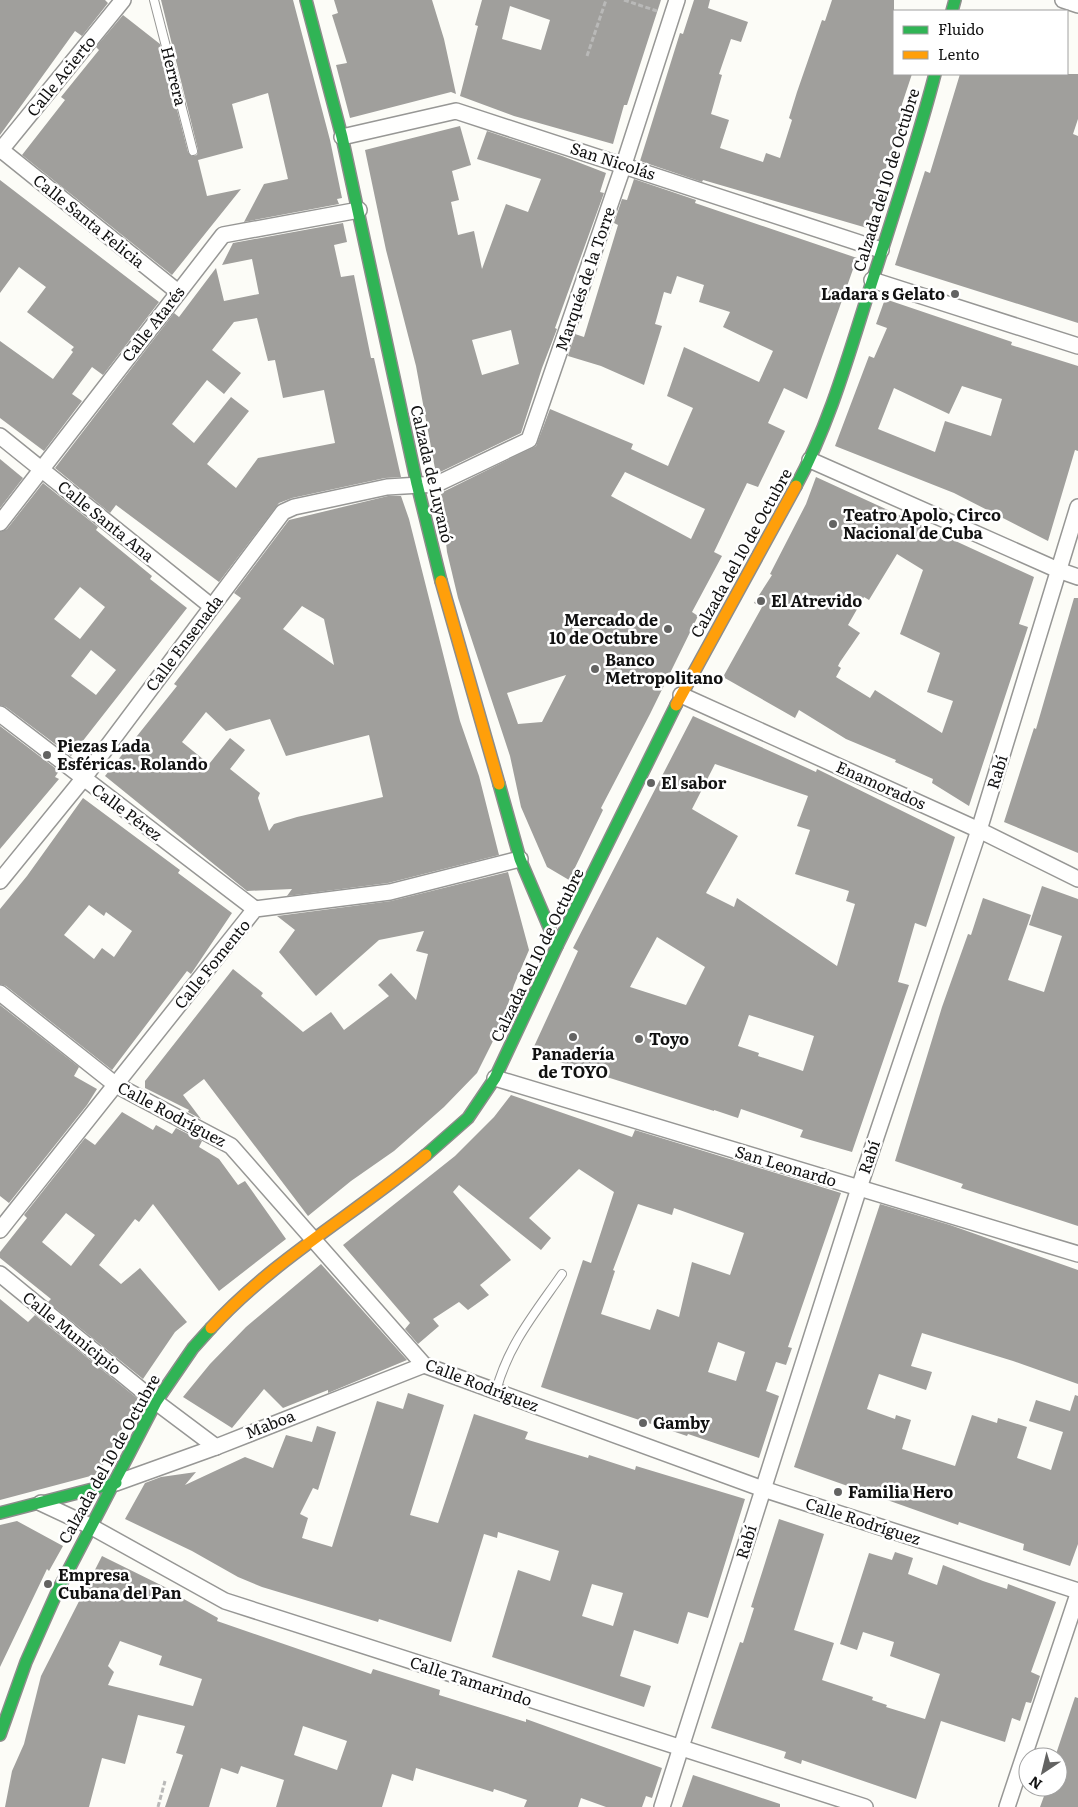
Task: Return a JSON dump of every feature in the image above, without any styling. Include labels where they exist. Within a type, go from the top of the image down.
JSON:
[{"type":"main road","name":"Calzada de Luyanó","points":[[306,0],[342,137],[416,484],[446,601],[520,859],[557,946]]},
{"type":"main road","name":"Calzada del 10 de Octubre","points":[[0,1735],[26,1662],[45,1618],[90,1526],[116,1482],[156,1402],[192,1348],[231,1306],[313,1239],[407,1171],[454,1132],[468,1118],[495,1078],[557,946],[681,695],[810,460],[844,370],[921,128],[935,75]]},
{"type":"main road","points":[[0,1512],[41,1503],[116,1482]]},
{"type":"street","name":"Calle Acierto","points":[[0,150],[123,0]]},
{"type":"street","name":"Marqués de la Torre","points":[[416,484],[437,484],[529,440],[624,164],[677,0]]},
{"type":"street","points":[[1063,0],[1078,5]]},
{"type":"street","name":"San Nicolás","points":[[342,137],[456,111],[624,164],[881,250]]},
{"type":"street","name":"Calle Santa Felicia","points":[[0,150],[178,292]]},
{"type":"street","name":"Calle Atarés","points":[[0,523],[223,235],[359,210]]},
{"type":"street","points":[[872,280],[1078,346]]},
{"type":"street","name":"Calle Santa Ana","points":[[0,436],[211,606]]},
{"type":"street","points":[[810,460],[1058,570],[1078,577]]},
{"type":"street","name":"Calle Ensenada","points":[[0,881],[83,779],[283,512],[288,509],[387,487],[416,484]]},
{"type":"street","name":"Rabí","points":[[662,1807],[682,1750],[859,1188],[979,830],[1078,507]]},
{"type":"street","name":"Enamorados","points":[[681,695],[979,830],[1078,879]]},
{"type":"street","name":"Calle Pérez","points":[[0,714],[255,909]]},
{"type":"street","name":"Calle Fomento","points":[[0,1230],[255,909],[390,892],[520,859]]},
{"type":"street","name":"Calle Rodríguez","points":[[0,994],[116,1085],[229,1143],[424,1365],[763,1489],[1078,1593]]},
{"type":"street","name":"San Leonardo","points":[[495,1078],[1078,1254]]},
{"type":"street","name":"Calle Municipio","points":[[0,1274],[156,1402],[216,1446]]},
{"type":"street","name":"Maboa","points":[[116,1482],[216,1446],[424,1365]]},
{"type":"street","name":"Calle Tamarindo","points":[[41,1503],[90,1526],[225,1601],[682,1750],[865,1807]]},
{"type":"street","points":[[1007,1807],[1078,1593]]},
{"type":"lane","name":"Herrera","points":[[154,0],[193,151]]},
{"type":"lane","points":[[496,1391],[502,1366],[511,1348],[562,1274]]},
{"type":"path","points":[[587,56],[606,0]]},
{"type":"path","points":[[624,0],[672,16]]},
{"type":"path","points":[[158,1807],[165,1781]]},
{"type":"building","points":[[0,0],[105,0],[108,3],[82,36],[75,31],[0,135]]},
{"type":"building","points":[[161,0],[293,0],[330,140],[342,198],[337,199],[339,204],[244,222],[264,184],[288,179],[268,93],[232,104],[243,148],[198,160],[207,196],[241,189],[172,275],[22,155],[65,100],[61,97],[99,50],[96,47],[123,15],[160,44],[188,152],[192,156],[197,155],[198,150]]},
{"type":"building","points":[[334,0],[432,0],[444,39],[456,94],[451,92],[350,118],[336,65],[347,63],[332,15],[338,13]]},
{"type":"building","points":[[482,0],[661,0],[627,105],[624,105],[613,144],[514,116],[460,96],[478,26],[475,25]],"holes":[[[510,6],[550,20],[541,50],[502,39]]]},
{"type":"building","points":[[694,0],[710,0],[708,8],[748,22],[741,42],[731,39],[719,74],[722,75],[711,114],[729,120],[720,148],[763,162],[766,153],[780,158],[792,120],[789,118],[797,92],[822,20],[825,21],[832,0],[894,0],[893,75],[912,75],[902,104],[899,127],[867,228],[703,180],[702,182],[640,161],[680,33],[683,34]]},
{"type":"building","points":[[1078,74],[1078,119],[1073,134],[1078,136],[1078,323],[895,265],[925,171],[930,173],[960,75]]},
{"type":"building","points":[[460,126],[471,165],[452,171],[459,200],[451,202],[458,235],[474,231],[482,269],[506,204],[528,212],[541,179],[477,159],[487,131],[606,173],[600,192],[604,193],[555,328],[557,329],[521,433],[436,474],[416,366],[386,250],[365,150]],"holes":[[[511,330],[519,364],[482,375],[472,340]]]},
{"type":"building","points":[[634,179],[696,200],[695,203],[857,258],[807,399],[784,388],[768,423],[785,431],[758,487],[747,483],[714,552],[722,556],[692,612],[698,616],[601,808],[603,810],[569,880],[547,867],[521,807],[510,756],[458,598],[447,552],[441,493],[536,446],[550,409],[633,444],[631,449],[668,466],[693,408],[667,396],[684,347],[759,382],[773,351],[723,327],[730,312],[699,302],[704,285],[677,276],[671,294],[664,292],[655,324],[662,326],[644,385],[601,366],[568,356],[575,334],[584,337],[618,225],[614,223],[622,199],[627,200]],"holes":[[[625,472],[705,509],[691,539],[611,496]],[[566,675],[542,722],[518,724],[507,693]]]},
{"type":"building","points":[[0,180],[159,302],[103,375],[92,367],[72,394],[82,401],[44,451],[0,418],[0,341],[53,379],[73,352],[71,350],[74,347],[27,312],[46,287],[19,267],[0,293]]},
{"type":"building","points":[[343,223],[347,242],[334,245],[341,277],[354,275],[371,358],[374,358],[401,477],[385,478],[292,498],[279,503],[219,582],[116,505],[110,513],[55,468],[174,313],[179,317],[216,268],[224,301],[259,294],[252,259],[222,265],[233,243]],"holes":[[[257,318],[268,361],[275,360],[283,398],[324,390],[335,443],[258,458],[236,488],[207,464],[249,411],[231,397],[194,443],[172,424],[207,380],[224,394],[241,373],[212,350],[234,322]]]},
{"type":"building","points":[[885,299],[1012,342],[1011,345],[1078,366],[1078,451],[1075,450],[1048,541],[954,493],[835,446],[869,356],[874,358],[887,328],[876,324]],"holes":[[[962,386],[1002,399],[991,436],[945,421],[935,452],[878,429],[894,388],[949,414]]]},
{"type":"building","points":[[0,459],[23,478],[0,508]]},
{"type":"building","points":[[816,477],[1034,577],[1019,624],[1028,627],[969,806],[932,783],[933,779],[895,762],[896,760],[846,739],[799,710],[795,718],[723,677],[762,607],[754,603],[772,575],[770,574],[806,504]],"holes":[[[897,554],[923,570],[900,634],[940,653],[927,692],[953,701],[942,733],[875,690],[870,698],[836,677],[841,668],[838,666],[840,662],[860,633],[848,625],[864,597],[869,600]]]},
{"type":"building","points":[[43,483],[98,527],[96,530],[152,576],[150,579],[187,608],[71,756],[6,707],[0,705],[0,532],[7,529]],"holes":[[[80,587],[105,607],[80,639],[54,619]],[[91,650],[116,670],[96,695],[71,676]]]},
{"type":"building","points":[[388,496],[401,496],[409,519],[460,721],[479,776],[499,855],[388,883],[287,896],[292,889],[247,891],[105,776],[177,686],[174,684],[241,598],[234,593],[289,520]],"holes":[[[302,606],[324,619],[334,665],[283,629]],[[206,712],[226,731],[270,719],[286,756],[369,735],[383,797],[297,817],[274,824],[269,831],[258,798],[260,793],[230,769],[245,750],[230,738],[209,764],[182,742]]]},
{"type":"building","points":[[1074,598],[1078,598],[1078,853],[1004,822],[1034,728],[1036,729]]},
{"type":"building","points":[[693,716],[816,772],[817,769],[955,837],[926,927],[915,923],[898,982],[909,985],[852,1152],[800,1137],[803,1130],[741,1109],[738,1118],[531,1053],[578,951],[573,948]],"holes":[[[715,764],[808,796],[797,826],[810,830],[795,874],[849,891],[846,901],[855,904],[837,966],[737,898],[734,907],[706,893],[738,836],[692,809]],[[657,937],[705,967],[686,1005],[630,987]],[[749,1015],[814,1036],[803,1071],[758,1056],[759,1053],[738,1046]]]},
{"type":"building","points":[[0,726],[59,771],[55,777],[59,779],[0,849]]},
{"type":"building","points":[[83,798],[180,870],[178,873],[232,913],[191,974],[187,971],[112,1070],[6,986],[0,984],[0,909],[27,876]],"holes":[[[89,905],[104,916],[106,912],[132,931],[114,957],[102,948],[94,959],[64,935]]]},
{"type":"building","points":[[508,872],[529,950],[514,985],[502,1023],[477,1073],[444,1107],[394,1151],[351,1181],[308,1216],[204,1079],[183,1095],[201,1119],[188,1112],[189,1110],[145,1088],[145,1081],[233,969],[263,993],[261,996],[303,1032],[331,1012],[344,1030],[389,996],[378,985],[391,973],[416,1000],[428,954],[416,951],[424,931],[379,940],[316,996],[279,952],[295,930],[277,916],[391,901]]},
{"type":"building","points":[[1042,886],[1078,899],[1078,1226],[961,1188],[963,1184],[895,1161],[942,1007],[968,934],[971,935],[983,898],[1031,915],[1008,980],[1044,992],[1062,936],[1029,925]]},
{"type":"building","points":[[0,1005],[79,1067],[74,1076],[97,1089],[87,1105],[9,1203],[0,1196]]},
{"type":"building","points":[[511,1095],[632,1137],[635,1130],[841,1193],[788,1347],[792,1348],[786,1365],[776,1362],[766,1391],[779,1396],[759,1458],[541,1387],[583,1260],[591,1263],[614,1192],[579,1169],[529,1218],[551,1238],[541,1250],[459,1185],[453,1192],[511,1260],[480,1285],[489,1295],[468,1310],[459,1302],[433,1319],[439,1326],[418,1344],[405,1329],[410,1323],[343,1245],[455,1156],[494,1117]],"holes":[[[638,1204],[672,1215],[674,1208],[744,1233],[730,1275],[692,1262],[679,1317],[657,1309],[650,1330],[601,1314],[615,1271],[613,1270]],[[718,1342],[745,1352],[736,1381],[708,1372]]]},
{"type":"building","points":[[122,1112],[153,1130],[156,1125],[172,1134],[176,1128],[202,1141],[199,1147],[219,1159],[238,1185],[245,1181],[286,1239],[219,1291],[153,1204],[139,1222],[135,1219],[99,1265],[121,1284],[140,1268],[187,1322],[175,1332],[143,1379],[48,1302],[51,1299],[0,1258],[0,1252],[27,1218],[24,1215],[85,1138],[95,1145]],"holes":[[[66,1213],[95,1235],[71,1266],[42,1242]]]},
{"type":"building","points":[[880,1204],[950,1225],[1078,1270],[1078,1384],[1013,1361],[922,1333],[911,1366],[932,1372],[926,1390],[879,1374],[867,1409],[895,1419],[896,1415],[911,1420],[902,1449],[955,1466],[972,1415],[997,1423],[998,1418],[1027,1427],[1017,1458],[1051,1470],[1063,1432],[1029,1421],[1036,1400],[1070,1411],[1075,1395],[1078,1396],[1078,1544],[1070,1566],[1023,1550],[1024,1544],[959,1522],[958,1525],[794,1467]]},
{"type":"building","points":[[321,1264],[407,1360],[328,1393],[328,1390],[283,1408],[264,1389],[232,1428],[183,1397],[210,1364],[246,1327]]},
{"type":"building","points":[[0,1299],[28,1322],[35,1315],[138,1399],[98,1474],[0,1500]]},
{"type":"building","points":[[408,1393],[444,1405],[410,1515],[438,1523],[474,1414],[528,1432],[525,1439],[588,1458],[589,1455],[635,1470],[636,1466],[745,1499],[708,1618],[688,1612],[678,1644],[634,1630],[620,1676],[651,1686],[644,1707],[492,1657],[518,1570],[550,1581],[559,1551],[498,1532],[497,1538],[484,1534],[451,1642],[379,1619],[378,1622],[262,1587],[238,1577],[192,1551],[125,1519],[145,1483],[161,1477],[196,1472],[185,1485],[245,1457],[273,1468],[286,1435],[312,1442],[317,1426],[336,1432],[318,1490],[313,1488],[300,1514],[308,1518],[302,1538],[332,1547],[377,1401],[403,1409]],"holes":[[[592,1584],[623,1593],[613,1626],[582,1616]]]},
{"type":"building","points":[[779,1519],[824,1534],[794,1630],[834,1643],[822,1680],[873,1697],[872,1700],[887,1705],[886,1707],[925,1719],[940,1674],[890,1656],[894,1642],[863,1632],[857,1650],[840,1644],[869,1553],[892,1560],[895,1552],[913,1558],[908,1574],[937,1585],[943,1565],[1007,1589],[1008,1584],[1056,1602],[1031,1672],[1040,1676],[1031,1703],[1026,1702],[1020,1721],[1012,1718],[1005,1742],[941,1721],[916,1799],[802,1760],[801,1764],[784,1758],[786,1752],[711,1728],[740,1642],[743,1643],[754,1608],[751,1607]]},
{"type":"building","points":[[17,1521],[63,1546],[49,1571],[47,1569],[0,1667],[0,1525]]},
{"type":"building","points":[[102,1556],[183,1596],[182,1598],[218,1618],[217,1621],[371,1674],[373,1669],[440,1690],[439,1695],[526,1722],[526,1719],[662,1768],[652,1798],[646,1796],[642,1807],[606,1807],[581,1798],[578,1807],[524,1807],[527,1800],[494,1789],[493,1792],[416,1768],[413,1781],[392,1774],[382,1807],[276,1807],[284,1780],[241,1766],[238,1774],[221,1768],[209,1807],[165,1807],[183,1755],[176,1753],[185,1726],[138,1715],[125,1764],[102,1758],[89,1807],[5,1807],[12,1771],[24,1744],[41,1676]],"holes":[[[120,1641],[162,1656],[159,1665],[202,1679],[193,1706],[108,1685],[114,1672],[108,1666]],[[303,1726],[347,1741],[337,1770],[294,1755]]]},
{"type":"building","points":[[1075,1697],[1078,1698],[1078,1807],[1040,1807],[1044,1797],[1068,1797],[1068,1747],[1058,1747]]},
{"type":"building","points":[[693,1775],[780,1804],[780,1807],[682,1807]]},
{"type":"traffic: fast","points":[[306,0],[342,137],[417,484],[441,581]]},
{"type":"traffic: fast","points":[[952,10],[955,0]]},
{"type":"traffic: fast","points":[[796,486],[828,415],[845,366],[904,183],[935,75]]},
{"type":"traffic: fast","points":[[426,1155],[468,1118],[495,1078],[557,946],[676,705]]},
{"type":"traffic: fast","points":[[499,784],[520,859],[557,946]]},
{"type":"traffic: fast","points":[[0,1735],[26,1662],[57,1592],[156,1402],[193,1348],[211,1328]]},
{"type":"traffic: fast","points":[[0,1513],[116,1483]]},
{"type":"traffic: slow","points":[[676,705],[796,486]]},
{"type":"traffic: slow","points":[[441,581],[499,784]]},
{"type":"traffic: slow","points":[[211,1328],[235,1303],[288,1259],[426,1155]]},
{"type":"place","name":"Ladara s Gelato","points":[[955,294]]},
{"type":"place","name":"Teatro Apolo, Circo Nacional de Cuba","points":[[833,524]]},
{"type":"place","name":"El Atrevido","points":[[761,601]]},
{"type":"place","name":"Mercado de 10 de Octubre","points":[[668,629]]},
{"type":"place","name":"Banco Metropolitano","points":[[595,669]]},
{"type":"place","name":"Piezas Lada Esféricas. Rolando","points":[[47,755]]},
{"type":"place","name":"El sabor","points":[[651,783]]},
{"type":"place","name":"Panadería de TOYO","points":[[573,1037]]},
{"type":"place","name":"Toyo","points":[[639,1039]]},
{"type":"place","name":"Gamby","points":[[643,1423]]},
{"type":"place","name":"Familia Hero","points":[[838,1492]]},
{"type":"place","name":"Empresa Cubana del Pan","points":[[48,1584]]}]
